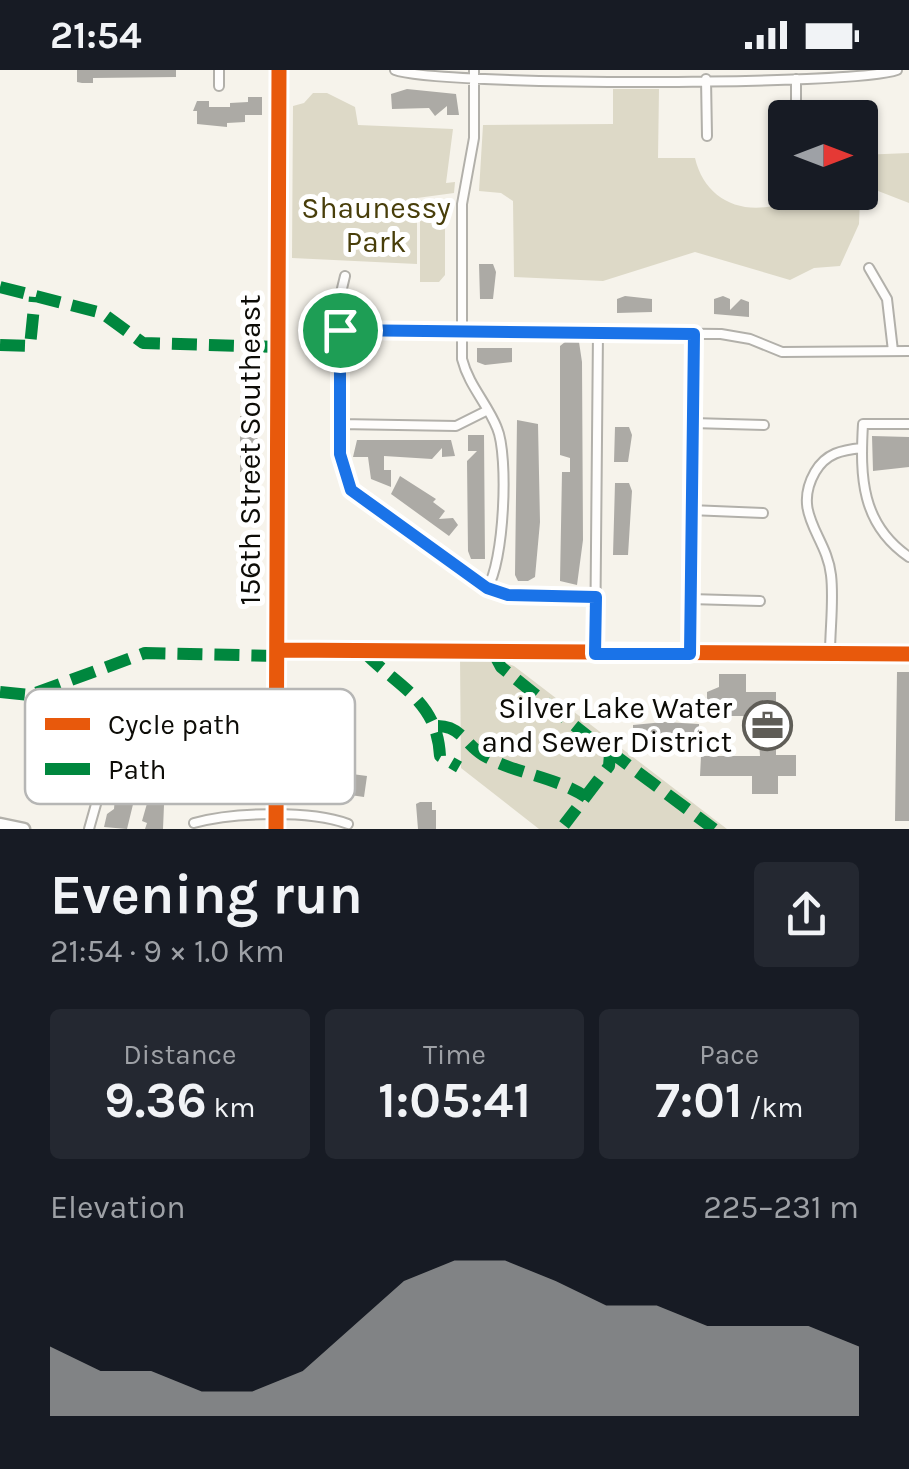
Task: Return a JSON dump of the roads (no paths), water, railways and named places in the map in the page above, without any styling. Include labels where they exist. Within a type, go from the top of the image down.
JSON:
[{"type":"street","points":[[219,70],[219,86]]},
{"type":"street","name":"156th Street Southeast","points":[[278,70],[279,689]]},
{"type":"street","points":[[395,70],[410,76],[796,80],[870,78],[897,70]]},
{"type":"street","points":[[474,74],[474,138],[462,204],[461,331],[467,378],[497,427],[501,468],[500,556],[487,588]]},
{"type":"street","points":[[706,79],[707,136]]},
{"type":"street","points":[[796,80],[796,100]]},
{"type":"street","points":[[870,268],[888,299],[894,351]]},
{"type":"street","points":[[345,276],[339,301],[340,454],[351,490],[487,588],[508,595],[596,597]]},
{"type":"street","points":[[340,330],[694,334],[750,338],[782,352],[909,352]]},
{"type":"street","points":[[595,654],[598,332]]},
{"type":"street","points":[[690,654],[694,334]]},
{"type":"street","points":[[340,424],[456,426],[486,411]]},
{"type":"street","points":[[692,423],[764,424]]},
{"type":"street","points":[[909,424],[863,424],[862,448],[862,496],[895,548],[909,557]]},
{"type":"street","points":[[830,654],[831,571],[807,516],[806,495],[820,465],[829,456],[862,448]]},
{"type":"street","points":[[690,510],[763,513]]},
{"type":"street","points":[[690,599],[760,602]]},
{"type":"street","points":[[280,650],[909,654]]},
{"type":"street","points":[[89,829],[96,804]]},
{"type":"street","points":[[194,822],[216,817],[276,823],[330,817],[348,824]]},
{"type":"street","points":[[0,824],[24,829]]},
{"type":"place","name":"Silver Lake Water and Sewer District","points":[[767,725]]},
{"type":"park label","name":"Shaunessy Park","points":[[376,225]]}]
